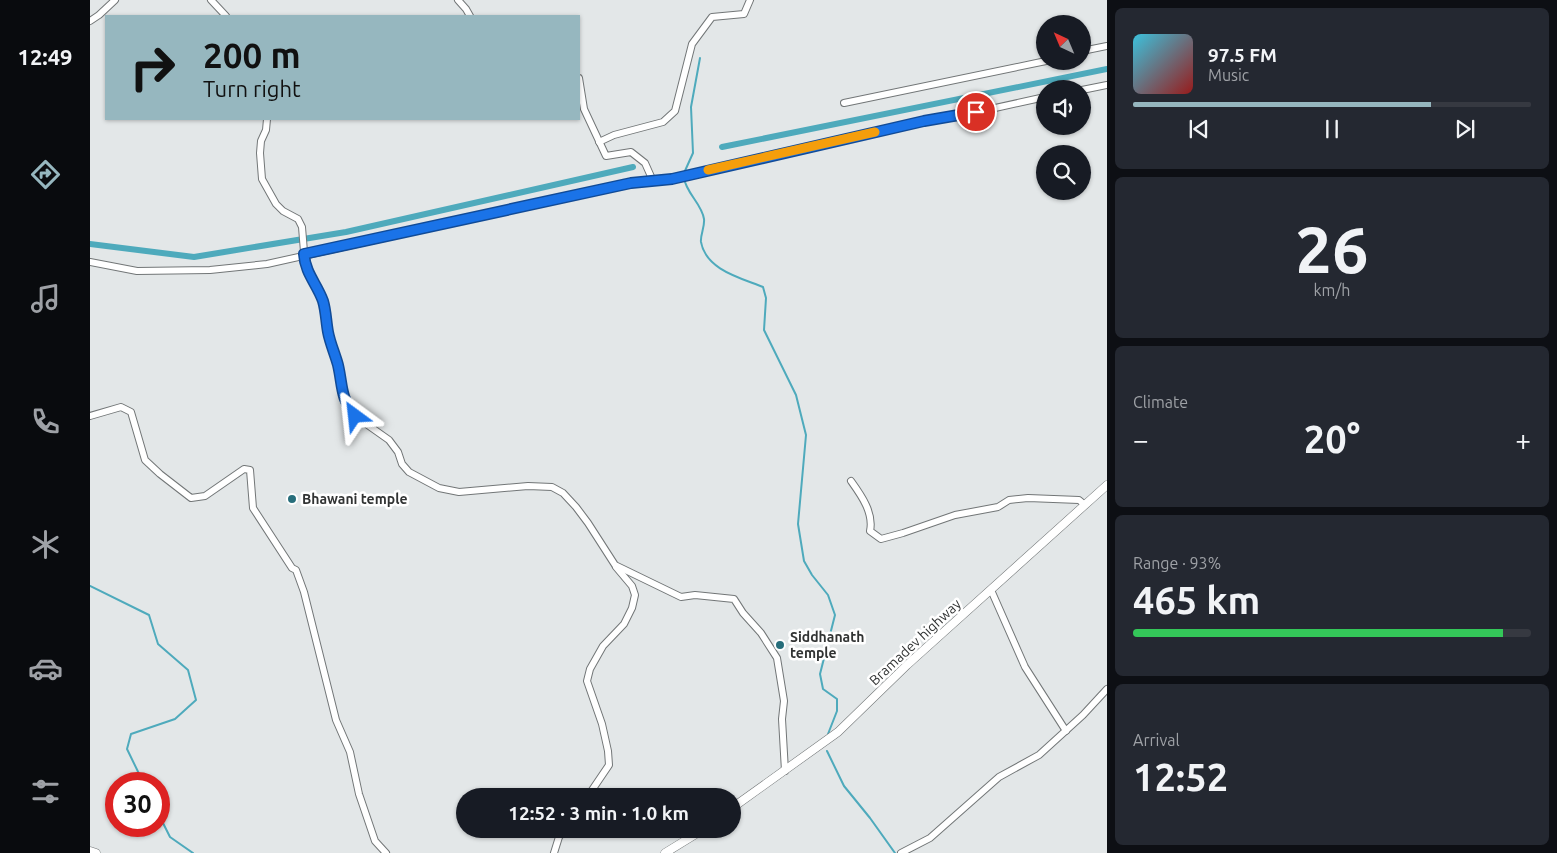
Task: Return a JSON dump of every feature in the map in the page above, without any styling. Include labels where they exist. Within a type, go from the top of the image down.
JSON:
[{"type":"street","points":[[90,21],[115,0]]},
{"type":"street","points":[[211,0],[225,15]]},
{"type":"street","points":[[458,0],[469,15]]},
{"type":"street","points":[[599,142],[614,135],[663,122],[675,111],[692,44],[712,17],[744,14],[750,0]]},
{"type":"street","points":[[1091,50],[1107,46]]},
{"type":"street","points":[[844,103],[1036,63]]},
{"type":"street","points":[[580,84],[584,109],[606,156],[631,152],[645,163],[653,181]]},
{"type":"street","points":[[1091,88],[1107,85]]},
{"type":"street","points":[[90,262],[137,271],[210,270],[267,264],[304,254],[631,183],[672,179],[924,121],[1036,99]]},
{"type":"street","points":[[268,120],[261,142],[262,179],[276,204],[283,211],[298,219],[302,227],[306,269],[322,299],[346,405],[355,416],[388,440],[398,452],[402,464],[409,472],[439,488],[459,492],[528,486],[552,487],[563,494],[576,507],[615,565],[632,586],[635,595],[632,608],[624,624],[604,646],[590,670],[587,681],[602,724],[608,750],[609,765],[593,788]]},
{"type":"street","points":[[90,416],[121,407],[131,412],[145,460],[192,498],[205,496],[244,469],[250,470],[253,487],[253,508],[292,568],[296,570],[304,592],[336,720],[350,752],[359,794],[375,841],[386,853]]},
{"type":"street","points":[[851,481],[860,494],[872,520],[870,531],[881,539],[903,534],[955,515],[998,507],[1009,500],[1028,498],[1079,500],[1086,505]]},
{"type":"street","name":"Bramadev highway","points":[[741,802],[838,732],[907,665],[1107,485]]},
{"type":"street","points":[[615,565],[681,597],[695,595],[734,599],[743,613],[761,633],[776,658],[784,700],[782,719],[785,771]]},
{"type":"street","points":[[991,590],[1025,667],[1066,731]]},
{"type":"street","points":[[901,853],[930,838],[999,777],[1039,755],[1083,715],[1107,689]]},
{"type":"street","points":[[554,853],[559,838]]},
{"type":"street","points":[[665,853],[689,838]]},
{"type":"street","points":[[90,851],[96,853]]},
{"type":"waterway","points":[[684,173],[693,153],[691,107],[700,58]]},
{"type":"waterway","points":[[722,147],[1107,69]]},
{"type":"waterway","points":[[90,244],[194,257],[346,232],[633,167]]},
{"type":"waterway","points":[[684,178],[688,189],[703,214],[704,222],[701,242],[704,252],[710,260],[726,272],[763,287],[766,298],[764,330],[796,395],[806,435],[798,524],[804,561],[812,575],[828,595],[835,615],[820,674],[823,689],[837,699],[837,711],[828,734]]},
{"type":"waterway","points":[[90,586],[149,615],[158,644],[188,670],[196,700],[175,719],[131,734],[127,749],[138,772]]},
{"type":"waterway","points":[[827,751],[844,786],[895,853]]},
{"type":"waterway","points":[[170,837],[193,853]]},
{"type":"slow traffic","points":[[708,170],[875,132]]},
{"type":"place","name":"Bhawani temple","points":[[292,499]]},
{"type":"place","name":"Siddhanath temple","points":[[780,645]]},
{"type":"route","points":[[355,416],[346,405],[342,394],[338,366],[328,332],[322,299],[308,274],[304,254],[631,183],[672,179],[764,156],[924,121],[976,112]]}]
